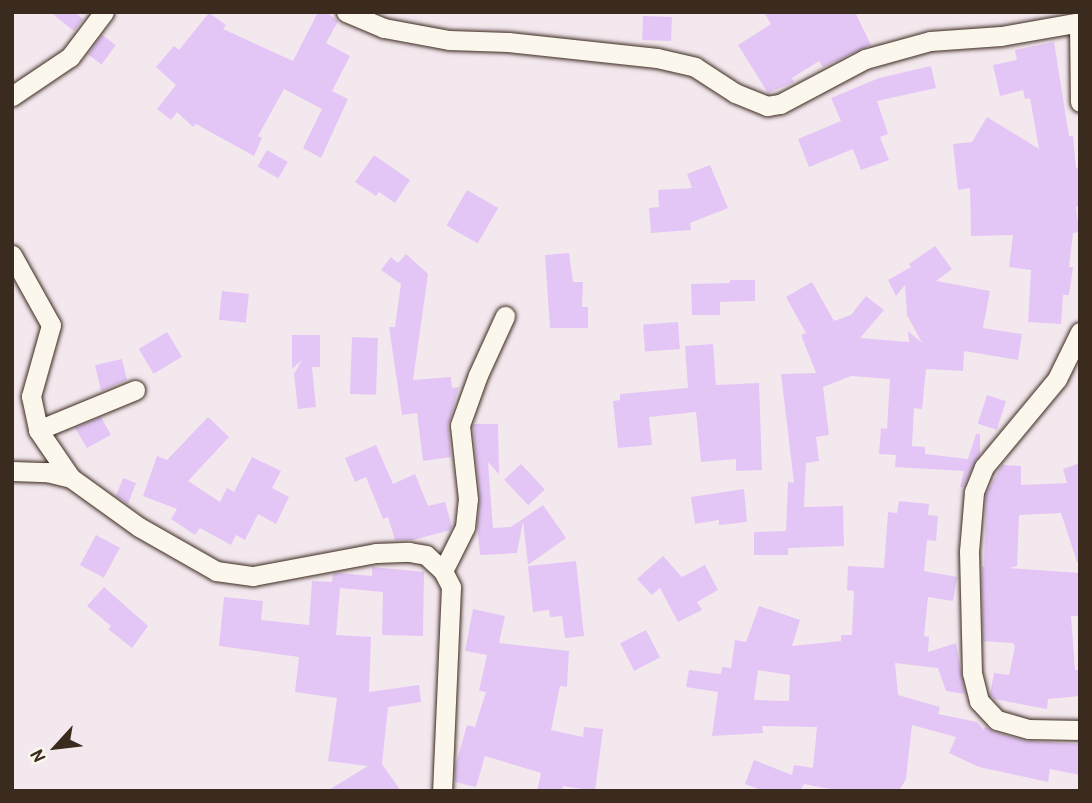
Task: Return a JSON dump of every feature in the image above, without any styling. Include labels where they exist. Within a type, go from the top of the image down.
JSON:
[{"type":"street","points":[[12,96],[70,57],[104,12]]},
{"type":"street","points":[[346,12],[384,28],[449,40],[508,42],[657,58],[695,67],[735,93],[767,106],[779,104],[865,59],[930,41],[1001,36],[1079,22],[1080,102]]},
{"type":"street","points":[[12,255],[51,326],[31,396],[38,430],[71,478],[139,527],[216,570],[253,576],[376,553],[409,552],[426,555],[443,571],[451,587],[442,791]]},
{"type":"street","points":[[443,571],[465,527],[468,499],[460,425],[505,316]]},
{"type":"street","points":[[1080,332],[1057,379],[984,467],[974,492],[970,551],[972,673],[979,701],[996,720],[1029,729],[1080,730]]},
{"type":"street","points":[[38,430],[135,390]]},
{"type":"street","points":[[12,471],[47,472],[71,478]]},
{"type":"building","points":[[50,12],[74,12],[83,19],[74,31]]},
{"type":"building","points":[[318,12],[326,12],[338,21],[326,43],[350,56],[332,91],[348,99],[321,158],[303,148],[322,109],[284,89],[258,136],[262,138],[254,156],[196,124],[193,127],[177,112],[171,120],[157,109],[176,85],[156,67],[174,46],[179,50],[209,13],[226,25],[223,29],[293,61]]},
{"type":"building","points":[[764,12],[855,12],[871,45],[823,67],[819,61],[792,78],[794,82],[768,93],[738,45],[771,24]]},
{"type":"building","points":[[643,16],[672,17],[671,41],[642,40]]},
{"type":"building","points":[[102,35],[116,45],[102,64],[88,54]]},
{"type":"building","points":[[1054,42],[1069,136],[1073,136],[1076,168],[1080,167],[1080,206],[1076,207],[1079,232],[1073,233],[1069,267],[1073,267],[1069,295],[1063,295],[1061,324],[1028,322],[1031,270],[1009,267],[1013,235],[971,236],[970,188],[958,190],[953,144],[972,142],[987,117],[1039,149],[1030,98],[1025,99],[1023,90],[1000,96],[993,65],[1017,60],[1015,50]]},
{"type":"building","points":[[931,66],[936,88],[877,101],[888,134],[880,137],[889,160],[861,170],[853,149],[809,167],[798,139],[841,121],[831,98],[879,78]]},
{"type":"building","points":[[267,150],[288,162],[278,178],[258,166]]},
{"type":"building","points":[[374,155],[410,180],[395,203],[379,192],[376,196],[355,182]]},
{"type":"building","points":[[710,165],[728,208],[690,223],[691,230],[651,233],[649,208],[659,207],[658,190],[692,188],[687,174]]},
{"type":"building","points":[[467,190],[498,208],[478,244],[446,226]]},
{"type":"building","points":[[935,246],[952,269],[936,281],[990,291],[983,328],[1022,334],[1018,360],[964,351],[963,371],[926,369],[922,409],[914,408],[912,446],[925,447],[925,454],[968,459],[976,434],[980,434],[980,453],[963,487],[960,487],[964,471],[895,467],[896,455],[879,454],[881,428],[887,429],[890,379],[851,376],[823,387],[829,435],[816,437],[819,461],[806,463],[804,507],[843,506],[844,546],[788,548],[788,555],[754,555],[754,532],[786,531],[788,482],[794,483],[781,374],[816,373],[801,335],[806,333],[786,297],[812,282],[834,321],[851,315],[866,296],[884,310],[860,338],[909,342],[908,331],[922,343],[907,315],[905,285],[896,296],[888,280],[911,267],[909,264]]},
{"type":"building","points":[[569,253],[573,282],[583,282],[582,307],[588,307],[588,328],[550,328],[545,255]]},
{"type":"building","points":[[406,254],[428,274],[413,380],[451,377],[452,388],[459,387],[448,426],[451,457],[423,461],[417,413],[402,415],[389,327],[395,327],[401,284],[381,270],[391,257],[398,263]]},
{"type":"building","points":[[730,280],[755,280],[755,301],[720,302],[720,315],[692,315],[691,284],[730,283]]},
{"type":"building","points":[[222,291],[249,294],[246,323],[219,320]]},
{"type":"building","points":[[678,322],[680,349],[645,351],[643,324]]},
{"type":"building","points":[[167,332],[182,357],[154,374],[139,349]]},
{"type":"building","points":[[292,335],[320,335],[320,367],[312,367],[316,407],[298,409],[294,374],[302,360],[292,369]]},
{"type":"building","points":[[352,337],[378,338],[376,395],[350,394]]},
{"type":"building","points":[[713,344],[716,385],[759,383],[762,470],[736,471],[736,459],[701,462],[696,412],[649,417],[652,445],[618,448],[613,401],[620,400],[620,394],[688,388],[685,346]]},
{"type":"building","points":[[122,359],[127,380],[101,391],[95,365]]},
{"type":"building","points":[[987,395],[1006,401],[997,430],[978,424]]},
{"type":"building","points":[[101,417],[111,435],[87,448],[75,428]]},
{"type":"building","points":[[208,417],[229,437],[188,481],[220,502],[227,488],[234,492],[252,457],[281,471],[272,488],[289,497],[276,524],[258,514],[245,540],[236,535],[231,545],[200,528],[195,535],[171,519],[177,509],[143,496],[157,456],[167,460]]},
{"type":"building","points":[[473,424],[498,424],[499,474],[488,462],[493,528],[511,527],[543,505],[566,538],[528,565],[523,521],[517,553],[480,555],[477,525],[480,498]]},
{"type":"building","points":[[376,445],[393,484],[415,474],[428,506],[445,502],[452,526],[450,530],[413,540],[395,540],[388,517],[383,519],[366,477],[355,482],[345,458]]},
{"type":"building","points":[[1080,463],[1080,561],[1077,562],[1061,513],[1019,515],[1017,566],[1009,568],[1080,573],[1078,616],[1071,616],[1075,670],[1080,670],[1080,696],[1048,699],[1047,709],[994,699],[990,695],[994,673],[1009,675],[1015,646],[1013,643],[983,641],[982,566],[984,567],[986,494],[1002,465],[1021,466],[1021,485],[1067,483],[1063,469]]},
{"type":"building","points":[[521,464],[545,490],[528,505],[504,480]]},
{"type":"building","points":[[123,478],[136,483],[128,504],[116,496]]},
{"type":"building","points":[[744,489],[747,522],[719,525],[719,520],[695,524],[691,497]]},
{"type":"building","points":[[899,501],[929,504],[928,515],[938,516],[936,541],[927,540],[924,571],[957,577],[953,601],[928,597],[924,636],[929,637],[928,652],[956,643],[965,694],[946,691],[938,668],[895,663],[898,695],[940,707],[938,714],[977,722],[984,730],[985,726],[994,732],[1026,741],[1080,744],[1080,775],[1050,769],[1048,782],[979,767],[949,753],[956,737],[912,725],[906,779],[899,791],[840,791],[804,784],[800,791],[763,791],[745,784],[754,760],[792,775],[794,765],[813,768],[817,727],[762,726],[763,733],[712,736],[718,692],[686,687],[689,670],[721,674],[722,667],[731,668],[735,640],[746,642],[759,606],[800,620],[792,646],[841,641],[841,635],[852,635],[854,591],[847,590],[848,566],[884,568],[888,512],[897,513]],"holes":[[[758,670],[790,675],[789,701],[754,700]]]},
{"type":"building","points":[[96,535],[120,548],[104,578],[80,565]]},
{"type":"building","points":[[663,556],[682,577],[705,565],[718,590],[697,602],[702,610],[678,622],[660,588],[652,595],[637,579]]},
{"type":"building","points":[[576,561],[584,636],[565,638],[562,616],[550,617],[549,610],[533,612],[528,566]]},
{"type":"building","points":[[372,567],[424,572],[423,636],[382,635],[383,592],[340,588],[336,635],[371,637],[369,692],[419,685],[421,702],[388,707],[382,764],[401,791],[327,791],[368,766],[328,761],[337,698],[295,692],[299,657],[219,646],[224,597],[263,601],[261,620],[309,625],[312,581],[332,582],[333,574],[338,573],[372,576]]},
{"type":"building","points":[[104,587],[148,626],[132,648],[108,629],[111,626],[87,606]]},
{"type":"building","points":[[473,609],[505,616],[499,643],[569,651],[567,687],[560,686],[551,730],[583,737],[584,727],[603,729],[595,791],[563,786],[562,791],[537,791],[541,773],[485,756],[476,787],[455,782],[455,767],[467,725],[475,727],[486,692],[479,691],[487,655],[465,651]]},
{"type":"building","points":[[646,630],[660,658],[634,671],[620,643]]}]
